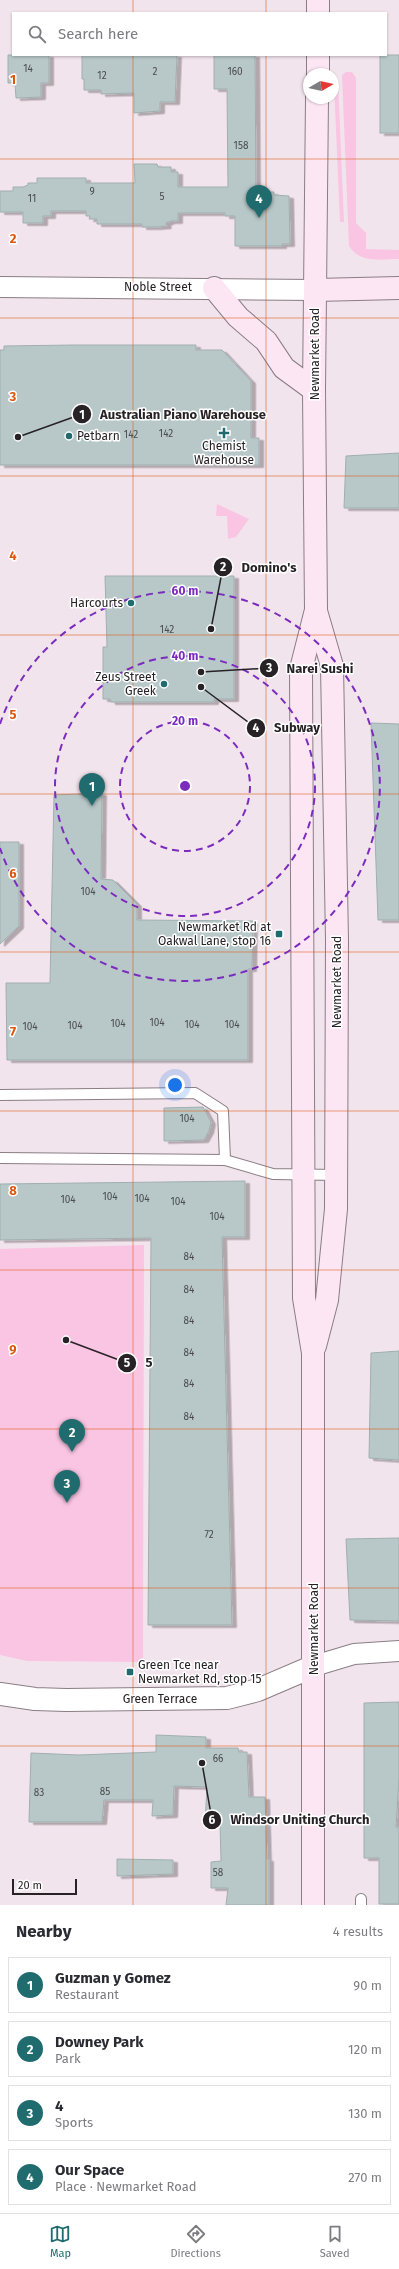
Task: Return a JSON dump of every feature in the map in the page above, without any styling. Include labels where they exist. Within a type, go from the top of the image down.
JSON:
[{"type":"main road","points":[[318,0],[318,12]]},
{"type":"main road","points":[[318,56],[318,68]]},
{"type":"main road","name":"Newmarket Road","points":[[313,1905],[313,1353],[304,1298],[301,669],[316,610],[314,390],[317,104]]},
{"type":"main road","points":[[214,288],[238,317],[266,341],[284,368],[314,390]]},
{"type":"main road","points":[[315,290],[399,288]]},
{"type":"main road","name":"Newmarket Road","points":[[313,1353],[328,1300],[337,1175],[337,940],[334,718],[332,666],[316,610]]},
{"type":"street","name":"Noble Street","points":[[0,287],[315,290]]},
{"type":"street","points":[[314,1666],[354,1654],[399,1651]]},
{"type":"street","name":"Green Terrace","points":[[0,1694],[35,1699],[66,1700],[227,1698],[258,1690],[314,1666]]},
{"type":"lane","points":[[0,1095],[195,1093],[223,1111],[225,1160]]},
{"type":"lane","points":[[0,1158],[225,1160],[260,1172],[304,1175],[337,1175]]},
{"type":"shaded area","points":[[346,72],[352,72],[356,78],[356,223],[366,233],[366,249],[399,250],[399,259],[378,260],[365,258],[359,256],[349,246],[342,75]]},
{"type":"shaded area","points":[[335,104],[339,104],[344,222],[340,222]]},
{"type":"shaded area","points":[[217,504],[249,519],[236,537],[228,539],[227,516],[216,516]]},
{"type":"shaded area","points":[[144,1245],[143,1662],[27,1661],[0,1655],[0,1249]]},
{"type":"building","points":[[8,55],[49,56],[49,83],[41,83],[41,97],[16,98],[15,83],[8,83]]},
{"type":"building","points":[[399,55],[399,133],[380,133],[380,56]]},
{"type":"building","points":[[82,56],[177,56],[175,102],[160,102],[160,111],[134,113],[134,93],[101,94],[101,90],[84,90],[84,79],[82,79]]},
{"type":"building","points":[[214,56],[255,56],[256,192],[274,192],[274,195],[289,196],[290,244],[282,244],[282,246],[235,246],[235,216],[225,216],[225,213],[178,213],[178,221],[166,223],[167,226],[142,227],[142,224],[97,224],[97,219],[89,219],[90,216],[86,216],[86,211],[51,211],[51,216],[43,216],[43,223],[23,223],[23,212],[0,212],[0,191],[13,191],[13,187],[23,187],[28,185],[28,183],[37,183],[37,178],[86,178],[86,183],[135,183],[134,164],[157,164],[158,167],[171,167],[171,172],[178,172],[178,187],[228,187],[227,89],[214,89]]},
{"type":"building","points":[[196,345],[196,350],[222,350],[251,381],[251,438],[259,438],[259,465],[0,465],[0,350],[4,350],[4,346]]},
{"type":"building","points":[[399,453],[399,508],[344,508],[346,456]]},
{"type":"building","points":[[105,576],[234,576],[234,699],[214,699],[214,702],[111,702],[110,699],[103,699],[103,647],[107,647]]},
{"type":"building","points":[[371,723],[399,724],[399,920],[378,920]]},
{"type":"building","points":[[102,793],[101,879],[113,880],[137,904],[137,920],[253,921],[252,969],[248,969],[248,1060],[7,1060],[6,983],[50,983],[54,795]]},
{"type":"building","points":[[0,842],[19,842],[19,926],[0,944]]},
{"type":"building","points":[[203,1107],[211,1122],[209,1131],[204,1140],[164,1141],[164,1108]]},
{"type":"building","points":[[245,1181],[245,1237],[222,1237],[232,1625],[148,1625],[151,1238],[0,1240],[0,1184]]},
{"type":"building","points":[[399,1351],[399,1460],[369,1458],[371,1353]]},
{"type":"building","points":[[399,1538],[399,1621],[350,1620],[346,1539]]},
{"type":"building","points":[[399,1702],[399,1778],[396,1827],[399,1827],[399,1904],[379,1904],[379,1858],[364,1858],[364,1703]]},
{"type":"building","points":[[156,1735],[206,1737],[206,1748],[238,1748],[239,1752],[247,1752],[249,1797],[265,1797],[267,1859],[269,1859],[269,1905],[226,1905],[228,1888],[211,1888],[211,1862],[221,1861],[220,1822],[205,1822],[207,1787],[174,1786],[173,1815],[152,1816],[153,1800],[104,1800],[102,1822],[29,1822],[31,1753],[79,1755],[156,1752]]},
{"type":"building","points":[[117,1859],[173,1860],[173,1874],[117,1876]]},
{"type":"place","name":"Our Space","points":[[259,218]]},
{"type":"place","name":"Chemist Warehouse","points":[[224,433]]},
{"type":"place","name":"Petbarn","points":[[69,436]]},
{"type":"place","name":"Australian Piano Warehouse","points":[[18,437]]},
{"type":"place","name":"Harcourts","points":[[131,603]]},
{"type":"place","name":"Domino's","points":[[211,629]]},
{"type":"place","name":"Narei Sushi","points":[[201,672]]},
{"type":"place","name":"Zeus Street Greek","points":[[164,684]]},
{"type":"place","name":"Subway","points":[[201,687]]},
{"type":"place","name":"Guzman y Gomez","points":[[92,806]]},
{"type":"place","name":"Newmarket Rd at Oakwal Lane, stop 16","points":[[279,934]]},
{"type":"place","name":"5","points":[[66,1340]]},
{"type":"place","name":"Downey Park","points":[[72,1452]]},
{"type":"place","name":"4","points":[[67,1503]]},
{"type":"place","name":"Green Tce near Newmarket Rd, stop 15","points":[[130,1672]]},
{"type":"place","name":"Windsor Uniting Church","points":[[202,1763]]}]
